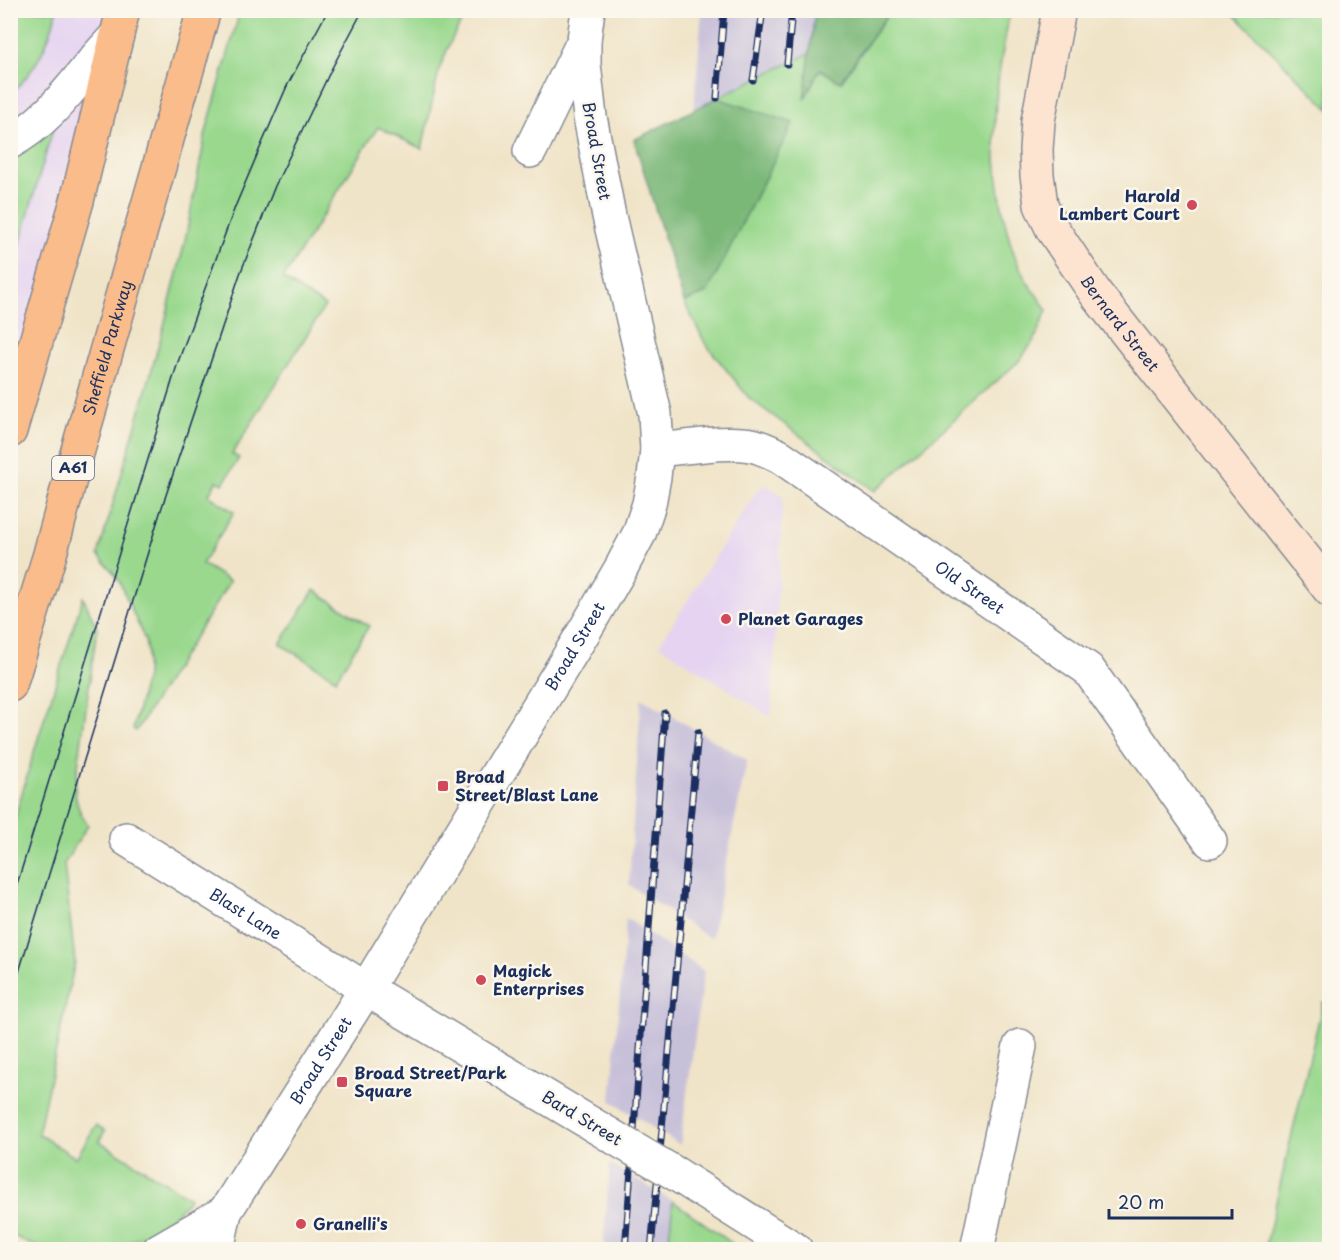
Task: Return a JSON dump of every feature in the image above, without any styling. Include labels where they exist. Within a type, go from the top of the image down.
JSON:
[{"type":"highway","name":"Sheffield Parkway","points":[[10,685],[50,554],[204,10]]},
{"type":"highway","points":[[10,431],[77,201],[120,23]]},
{"type":"main road","name":"Bernard Street","points":[[1059,10],[1038,121],[1036,150],[1041,205],[1053,230],[1096,294],[1329,590]]},
{"type":"street","points":[[10,142],[39,122],[61,101],[120,23]]},
{"type":"street","points":[[530,151],[586,25]]},
{"type":"street","name":"Broad Street","points":[[217,1250],[225,1212],[366,989],[585,630],[639,534],[649,504],[657,450],[655,414],[596,153],[584,64],[586,25]]},
{"type":"street","name":"Old Street","points":[[657,450],[733,443],[752,445],[781,457],[1088,669],[1210,841]]},
{"type":"street","name":"Blast Lane","points":[[126,839],[366,989]]},
{"type":"street","name":"Bard Street","points":[[366,989],[676,1174],[796,1250]]},
{"type":"street","points":[[976,1250],[1020,1046]]},
{"type":"street","name":"Broad Street","points":[[159,1250],[225,1212]]},
{"type":"shaded area","points":[[11,11],[123,11],[11,431]]},
{"type":"shaded area","points":[[702,11],[815,11],[810,53],[694,109]]},
{"type":"shaded area","name":"Planet Garages","points":[[765,485],[783,496],[771,717],[659,645],[757,491]]},
{"type":"shaded area","points":[[641,698],[747,760],[711,939],[629,885]]},
{"type":"shaded area","points":[[626,918],[704,971],[680,1145],[611,1101]]},
{"type":"shaded area","points":[[610,1164],[673,1201],[668,1249],[603,1250]]},
{"type":"green space","points":[[11,10],[57,11],[40,56],[28,75],[11,94]]},
{"type":"green space","points":[[240,11],[467,11],[439,70],[422,149],[378,127],[283,279],[325,306],[232,454],[239,458],[223,484],[217,481],[208,495],[234,512],[202,564],[230,581],[136,731],[133,729],[146,677],[145,640],[119,581],[98,555],[164,326],[185,241],[206,132]]},
{"type":"green space","points":[[815,11],[890,11],[840,82],[820,69],[804,100]]},
{"type":"green space","points":[[890,11],[1010,11],[996,101],[997,169],[1004,217],[1017,262],[1026,280],[1047,310],[1035,339],[1019,361],[875,491],[749,398],[705,343],[684,302],[707,293],[706,103],[810,53],[805,97],[820,69],[841,82]]},
{"type":"green space","points":[[1231,11],[1329,11],[1329,109]]},
{"type":"green space","points":[[717,98],[793,123],[707,293],[684,302],[634,140]]},
{"type":"green space","points":[[55,122],[15,260],[10,238],[10,157]]},
{"type":"green space","points":[[314,590],[369,626],[336,679],[280,644]]},
{"type":"green space","points":[[83,597],[97,628],[75,788],[78,807],[88,825],[64,864],[75,962],[38,1134],[76,1158],[96,1125],[105,1131],[99,1141],[190,1198],[182,1208],[152,1231],[104,1250],[45,1249],[11,1234],[11,831]]},
{"type":"green space","points":[[1323,1002],[1330,1011],[1329,1249],[1265,1249]]},
{"type":"green space","points":[[673,1201],[740,1249],[668,1249]]},
{"type":"tram line","points":[[10,907],[178,362],[235,207],[260,148],[287,86],[328,10]]},
{"type":"tram line","points":[[10,1001],[160,513],[240,274],[275,186],[363,10]]},
{"type":"railway","points":[[717,98],[724,10]]},
{"type":"railway","points":[[753,80],[763,10]]},
{"type":"railway","points":[[787,64],[792,10]]},
{"type":"railway","points":[[625,1250],[665,713]]},
{"type":"railway","points":[[651,1250],[698,732]]},
{"type":"place","name":"Harold Lambert Court","points":[[1192,205]]},
{"type":"place","name":"Planet Garages","points":[[726,619]]},
{"type":"place","name":"Broad Street/Blast Lane","points":[[443,786]]},
{"type":"place","name":"Magick Enterprises","points":[[481,980]]},
{"type":"place","name":"Broad Street/Park Square","points":[[342,1082]]},
{"type":"place","name":"Granelli's","points":[[301,1224]]}]
